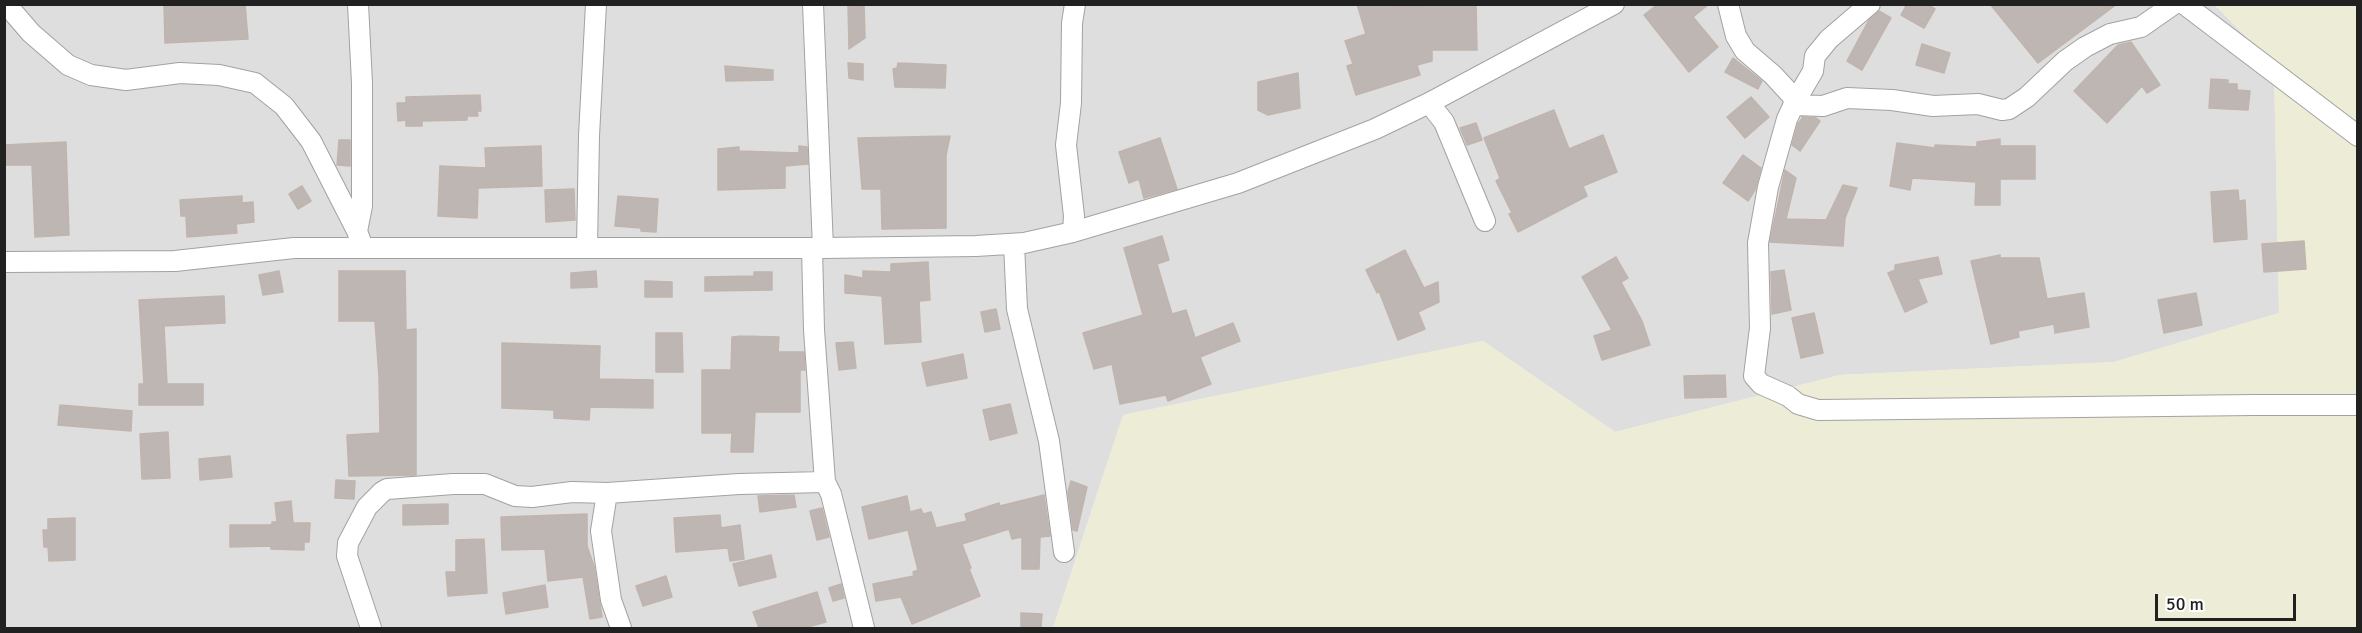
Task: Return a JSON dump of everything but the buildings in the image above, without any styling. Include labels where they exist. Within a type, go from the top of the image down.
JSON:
[{"type":"street","points":[[6,4],[31,33],[68,65],[91,75],[126,80],[180,73],[219,75],[255,83],[284,106],[311,141],[360,239]]},
{"type":"street","points":[[358,4],[362,206],[360,239]]},
{"type":"street","points":[[587,247],[588,136],[596,4]]},
{"type":"street","points":[[813,4],[817,248],[813,321],[825,482],[831,494],[864,628]]},
{"type":"street","points":[[1073,232],[1074,216],[1066,145],[1071,103],[1072,23],[1075,4]]},
{"type":"street","points":[[4,262],[175,261],[360,239],[587,247],[817,248],[1014,244],[1073,232],[1238,183],[1375,129],[1428,104],[1614,4]]},
{"type":"street","points":[[1728,4],[1736,36],[1745,51],[1773,75],[1794,102],[1823,106],[1847,98],[1892,100],[1933,106],[1978,104],[2002,110],[2009,109],[2027,96],[2085,47],[2110,34],[2141,27],[2174,4]]},
{"type":"street","points":[[1870,4],[1829,39],[1815,56],[1813,70],[1787,119],[1768,187],[1758,243],[1760,328],[1754,376],[1761,384],[1788,396],[1798,404],[1818,410],[2358,405]]},
{"type":"street","points":[[2184,4],[2358,136]]},
{"type":"street","points":[[1428,104],[1444,122],[1485,221]]},
{"type":"street","points":[[1014,244],[1017,309],[1049,441],[1064,552]]},
{"type":"street","points":[[371,628],[347,556],[348,543],[368,507],[387,489],[485,484],[515,496],[523,496],[739,484],[825,482]]},
{"type":"street","points":[[607,493],[601,531],[611,600],[621,628]]},
{"type":"shaded area","points":[[4,5],[2215,5],[2274,66],[2279,313],[2114,362],[1840,375],[1615,432],[1483,341],[1123,415],[1053,628],[5,628]]},
{"type":"green space","points":[[2215,5],[2357,5],[2357,628],[1053,628],[1123,415],[1483,341],[1615,432],[1840,375],[2114,362],[2279,313],[2274,66]]}]
